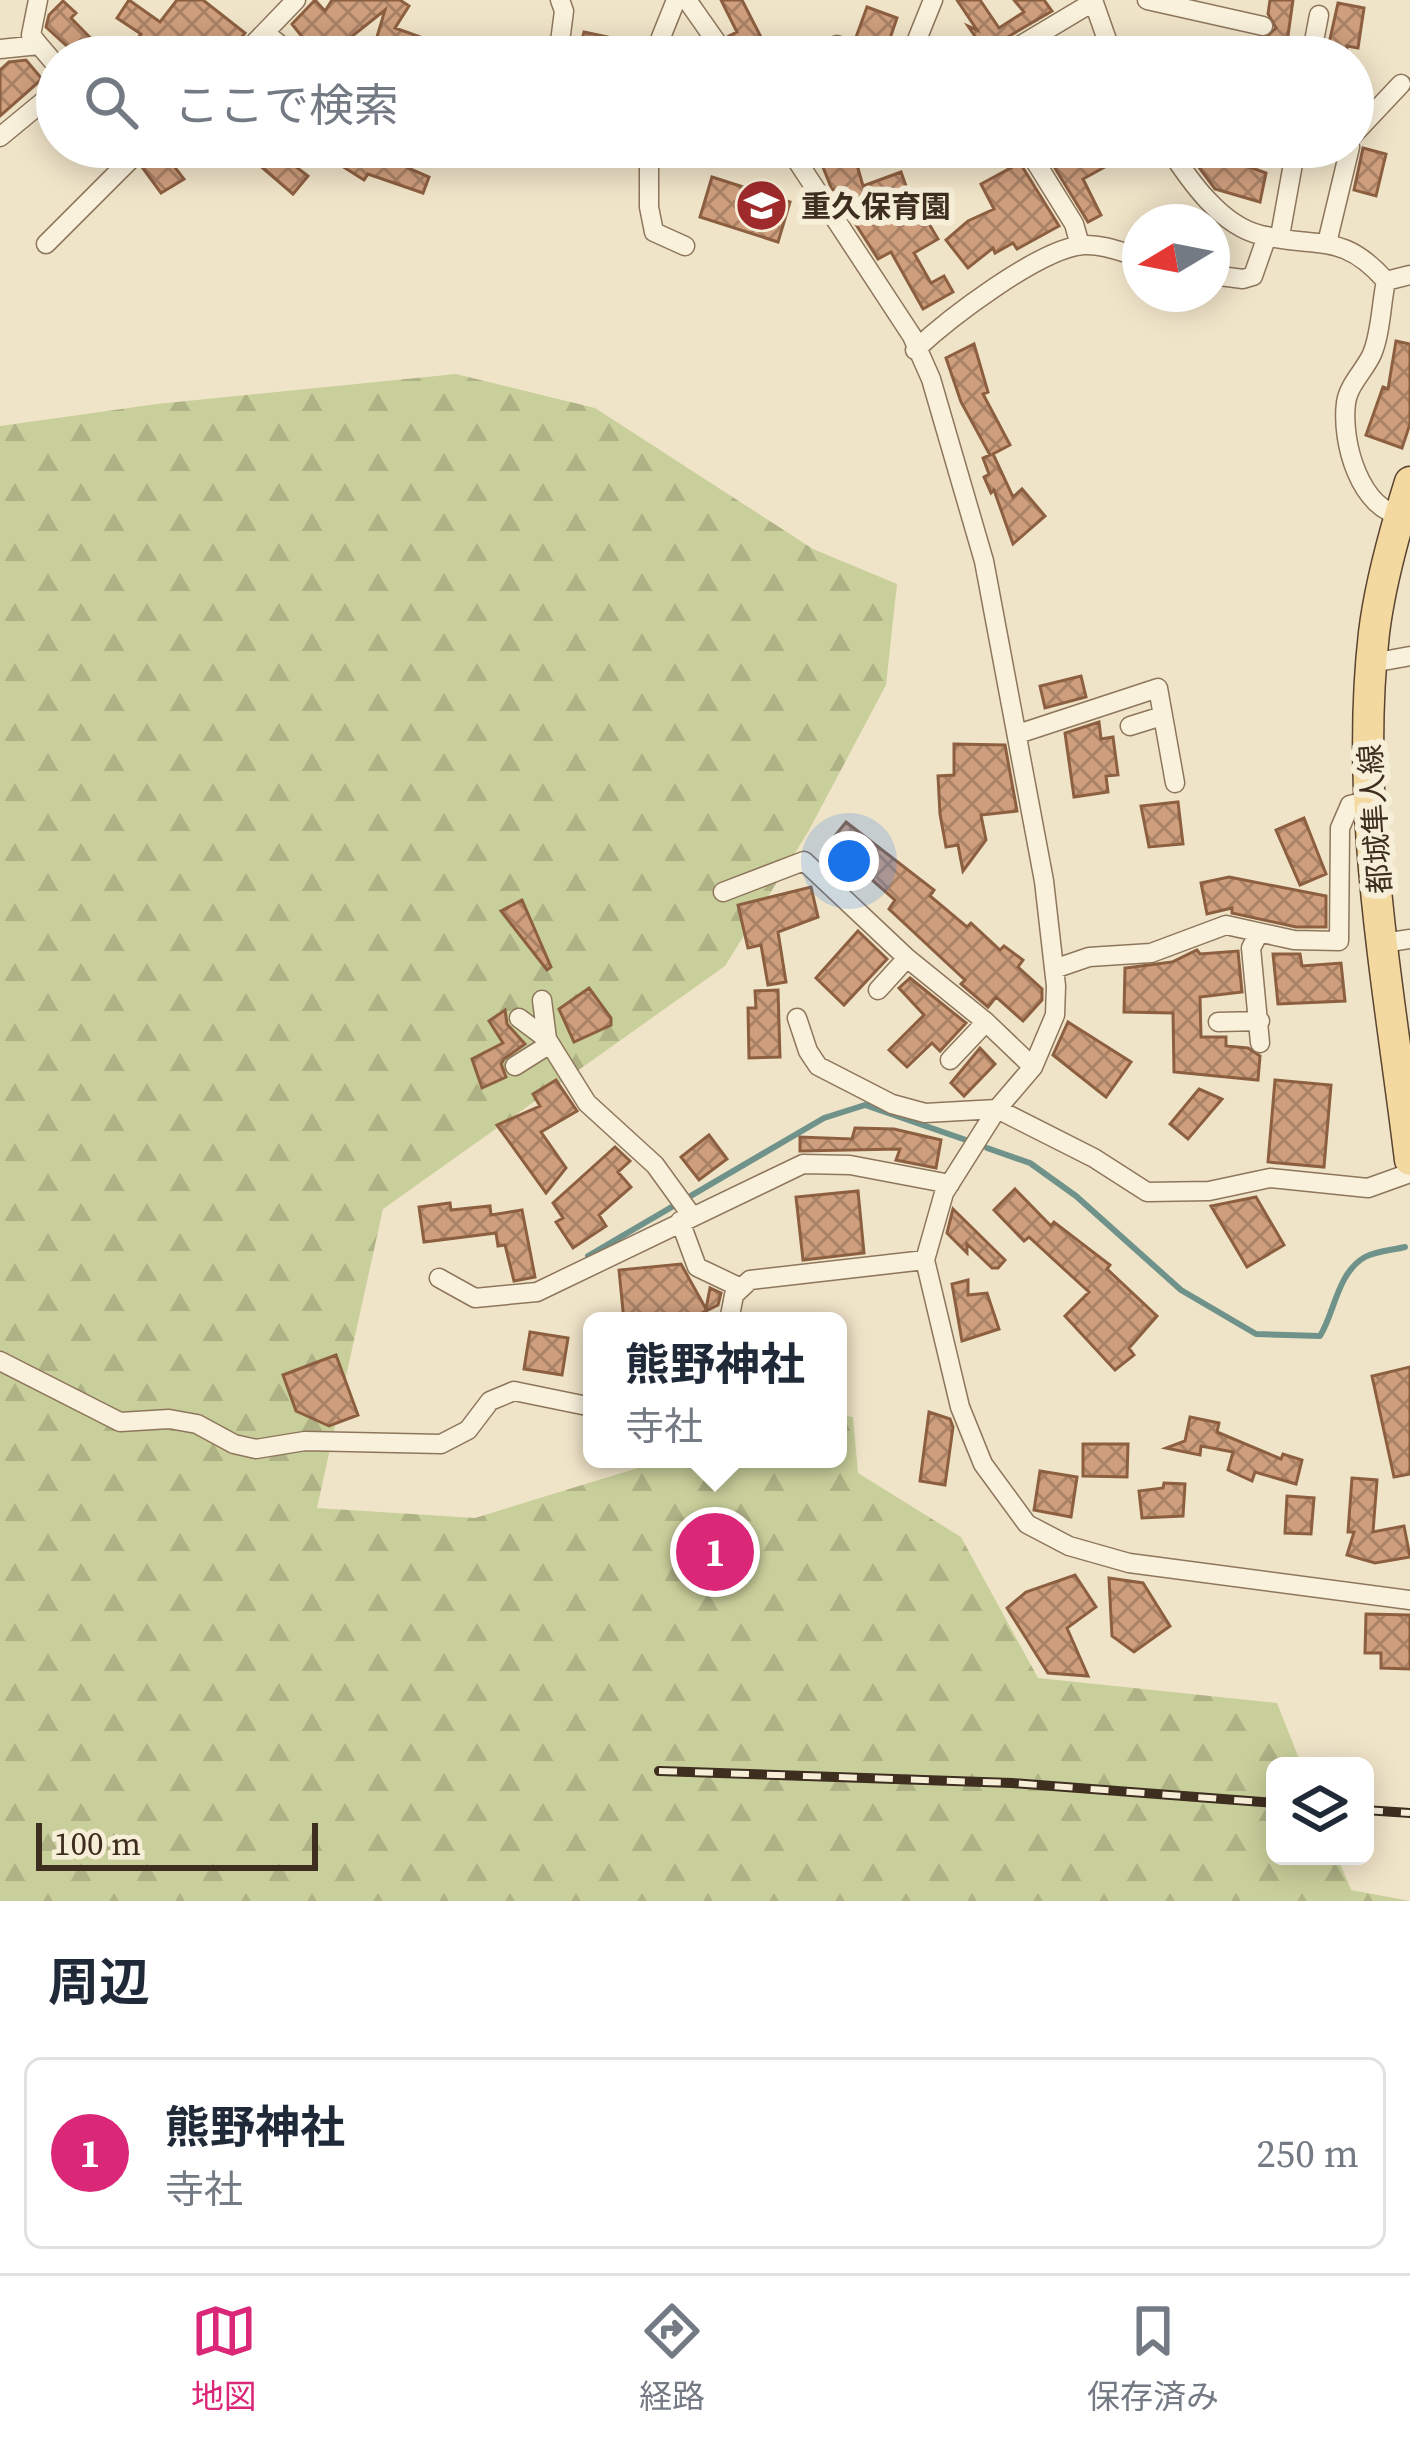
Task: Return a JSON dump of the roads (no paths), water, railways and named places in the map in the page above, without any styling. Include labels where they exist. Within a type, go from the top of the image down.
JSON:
[{"type":"main road","name":"都城隼人線","points":[[1410,482],[1374,628],[1370,800],[1397,941],[1410,1160]]},
{"type":"street","points":[[36,41],[31,34],[38,0]]},
{"type":"street","points":[[263,36],[296,0]]},
{"type":"street","points":[[560,0],[560,36]]},
{"type":"street","points":[[918,36],[933,0]]},
{"type":"street","points":[[1147,0],[1263,26]]},
{"type":"street","points":[[1036,36],[1093,1],[1106,36]]},
{"type":"street","points":[[663,36],[679,4]]},
{"type":"street","points":[[671,36],[679,4]]},
{"type":"street","points":[[679,4],[708,36]]},
{"type":"street","points":[[1315,36],[1319,15]]},
{"type":"street","points":[[266,33],[270,36]]},
{"type":"street","points":[[0,49],[36,45]]},
{"type":"street","points":[[1374,112],[1401,83]]},
{"type":"street","points":[[0,137],[36,108]]},
{"type":"street","points":[[46,244],[116,168]]},
{"type":"street","points":[[650,168],[649,207],[655,232],[685,245]]},
{"type":"street","points":[[802,168],[912,336],[931,379],[978,539],[1044,881],[1055,1015],[1033,1067],[997,1108],[950,1184],[935,1215],[925,1260],[960,1407],[983,1464],[1027,1523],[1069,1546],[1129,1563],[1410,1600]]},
{"type":"street","points":[[1039,168],[1074,224],[1080,245]]},
{"type":"street","points":[[1181,168],[1227,218],[1274,236],[1327,243],[1365,257],[1387,281]]},
{"type":"street","points":[[1230,277],[1253,276],[1274,236],[1291,168]]},
{"type":"street","points":[[1327,243],[1345,168]]},
{"type":"street","points":[[915,350],[1011,277],[1080,245],[1122,253]]},
{"type":"street","points":[[1387,281],[1410,275]]},
{"type":"street","points":[[1387,281],[1374,351],[1346,399],[1346,416],[1362,486],[1381,508],[1404,516]]},
{"type":"street","points":[[1372,662],[1410,656]]},
{"type":"street","points":[[1018,734],[1158,688],[1174,783]]},
{"type":"street","points":[[1130,726],[1162,716]]},
{"type":"street","points":[[1054,969],[1088,957],[1151,953],[1226,926],[1294,940],[1339,941],[1340,828],[1350,805],[1370,800]]},
{"type":"street","points":[[723,892],[804,861],[1033,1067]]},
{"type":"street","points":[[1259,933],[1251,947],[1260,1043]]},
{"type":"street","points":[[878,990],[907,958]]},
{"type":"street","points":[[542,1000],[549,1041],[586,1103],[656,1165],[684,1210],[697,1267],[741,1288]]},
{"type":"street","points":[[519,1018],[549,1041]]},
{"type":"street","points":[[797,1018],[818,1066],[892,1104],[925,1113],[997,1108],[1094,1158],[1147,1192],[1209,1191],[1270,1178],[1368,1188],[1410,1173]]},
{"type":"street","points":[[1218,1022],[1260,1021]]},
{"type":"street","points":[[950,1060],[986,1022]]},
{"type":"street","points":[[515,1066],[549,1041]]},
{"type":"street","points":[[439,1278],[475,1298],[537,1292],[684,1210],[803,1164],[850,1166],[950,1184]]},
{"type":"street","points":[[731,1312],[734,1295],[750,1280],[925,1260]]},
{"type":"street","points":[[0,1360],[120,1422],[169,1419],[197,1424],[234,1444],[256,1448],[305,1442],[441,1444],[468,1430],[490,1401],[514,1391],[583,1405]]},
{"type":"waterway","points":[[588,1256],[824,1118],[865,1105],[966,1140]]},
{"type":"waterway","points":[[987,1148],[1030,1163],[1076,1196],[1181,1290],[1256,1334],[1320,1336],[1342,1283],[1356,1264],[1369,1255],[1405,1247]]},
{"type":"railway","points":[[659,1771],[1012,1783],[1266,1802]]},
{"type":"railway","points":[[1374,1811],[1410,1813]]},
{"type":"place","name":"重久保育園","points":[[762,206]]},
{"type":"place","name":"熊野神社","points":[[715,1552]]}]
